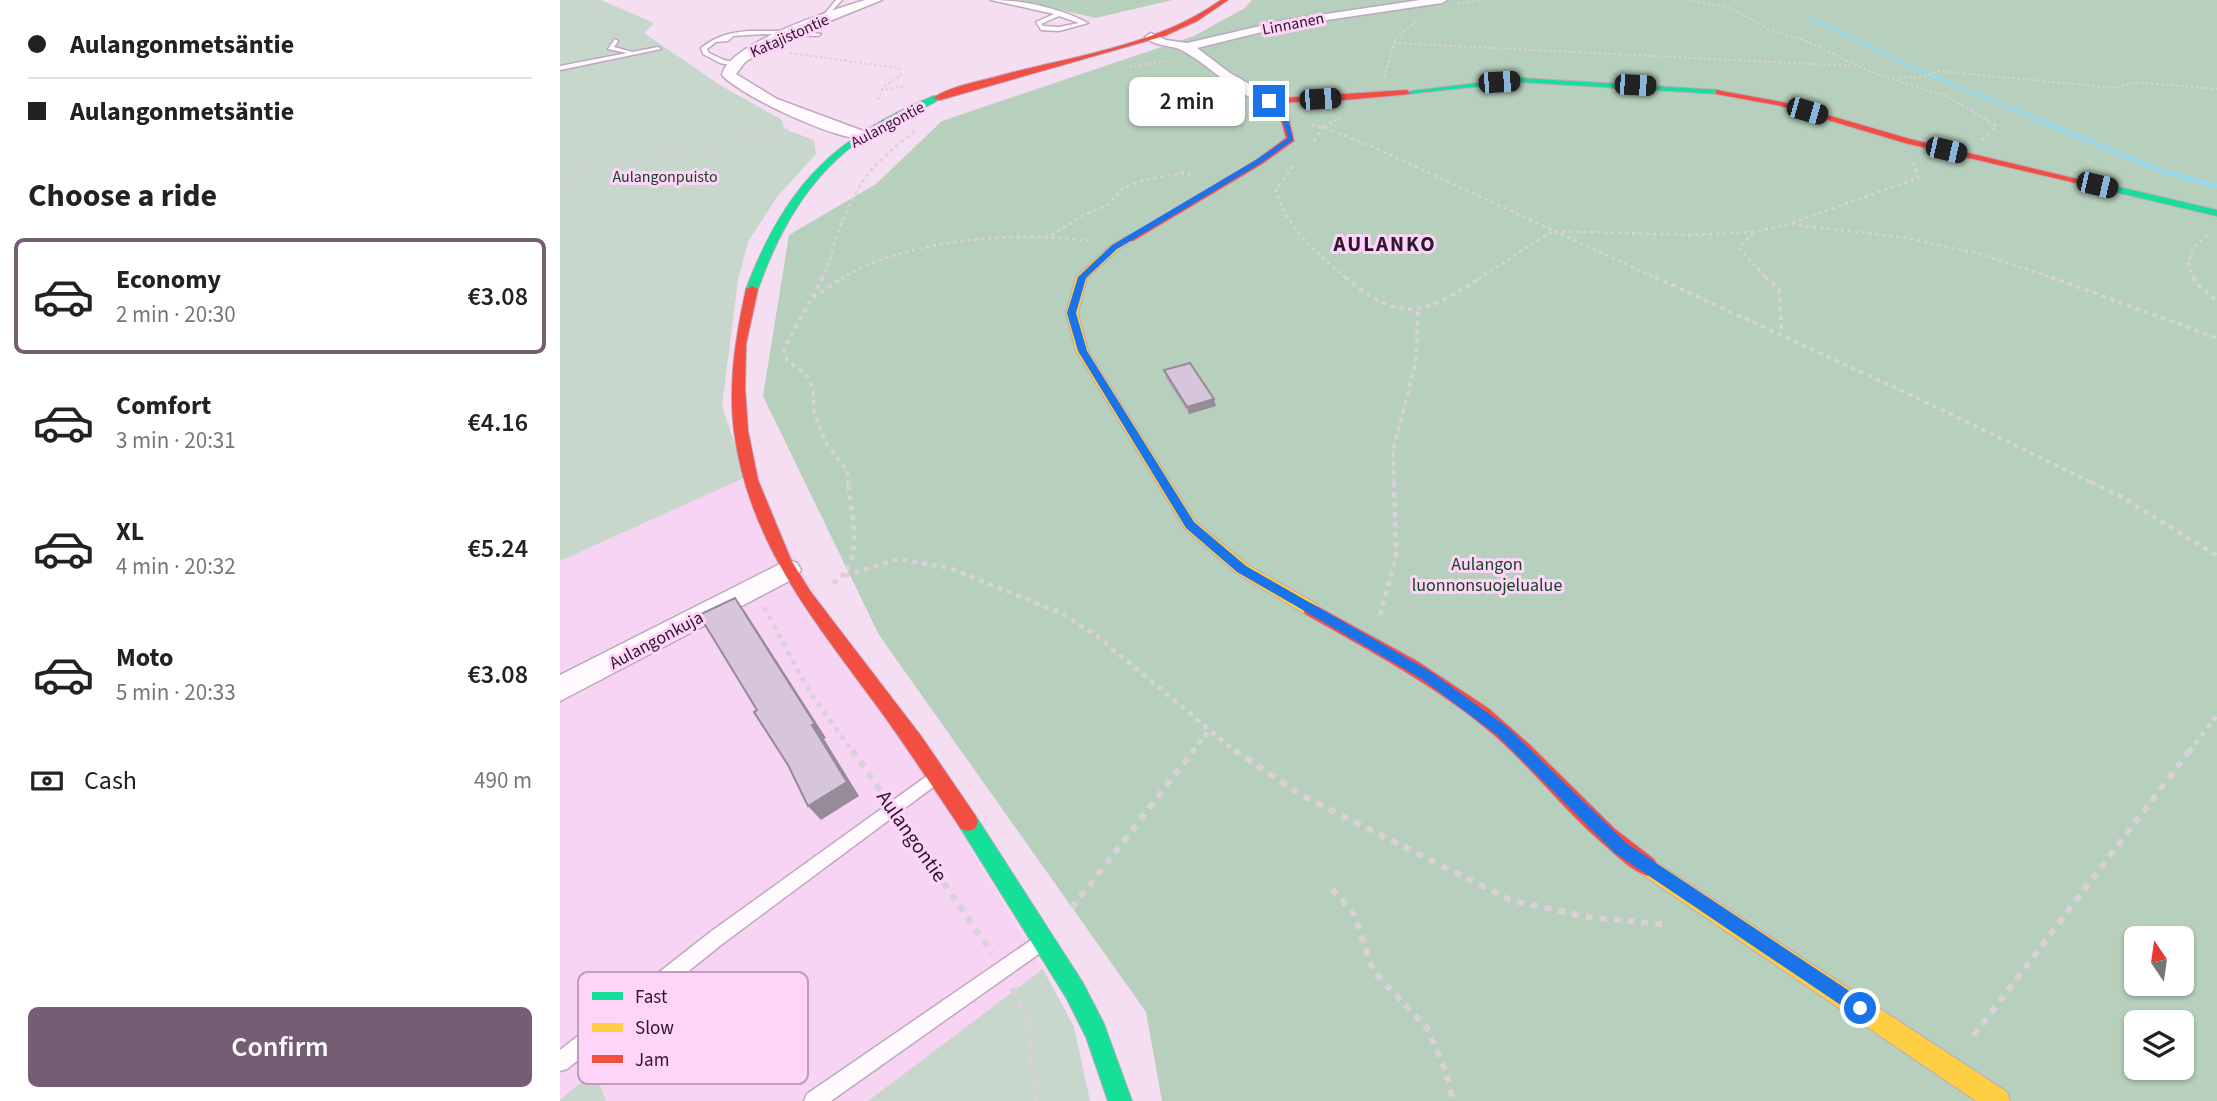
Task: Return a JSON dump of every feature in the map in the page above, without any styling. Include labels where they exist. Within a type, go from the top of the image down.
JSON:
[{"type":"street","name":"Katajistontie","points":[[861,135],[829,127],[738,84],[729,75],[734,64],[757,48],[796,32],[818,28],[877,0]]},
{"type":"street","name":"Aulangontie","points":[[1120,1101],[1094,1026],[1044,941],[937,775],[788,570],[749,475],[742,435],[738,376],[754,274],[774,226],[807,181],[861,135],[929,101],[979,84],[1151,37],[1224,1]]},
{"type":"street","name":"Linnanen","points":[[1184,46],[1286,23],[1446,3]]},
{"type":"street","points":[[1151,37],[1163,43],[1184,46],[1225,76],[1269,101],[1286,121],[1291,139],[1115,247],[1082,277],[1072,313],[1082,351],[1190,525],[1241,569],[1427,676],[1502,731],[1620,848],[1998,1101]]},
{"type":"street","points":[[1269,101],[1378,94],[1520,80],[1719,91],[1782,104],[1946,150],[2217,213]]},
{"type":"street","name":"Aulangonkuja","points":[[560,689],[788,570]]},
{"type":"lane","points":[[818,28],[839,0]]},
{"type":"lane","points":[[994,0],[1027,3],[1072,18],[1085,23],[1059,29],[1041,28],[1038,23],[1059,14]]},
{"type":"lane","points":[[734,64],[722,62],[706,54],[704,48],[719,37],[796,32]]},
{"type":"lane","points":[[615,41],[610,48],[632,53]]},
{"type":"lane","points":[[560,68],[658,49]]},
{"type":"lane","points":[[673,972],[937,775]]},
{"type":"lane","points":[[814,1101],[1044,941]]},
{"type":"lane","points":[[560,1062],[578,1048]]},
{"type":"path","points":[[1446,3],[1480,0]]},
{"type":"path","points":[[1297,161],[1276,190],[1278,202],[1296,230],[1354,284],[1400,309],[1418,310],[1448,297],[1532,240],[1553,231],[1677,235],[1754,232],[1789,224],[1918,178],[1911,155],[1976,145],[1997,126],[1945,96],[1860,67],[1806,41],[1768,29],[1731,8],[1688,0]]},
{"type":"path","points":[[1312,144],[1323,127],[1374,100],[1396,38],[1421,18]]},
{"type":"path","points":[[1394,43],[1860,67]]},
{"type":"path","points":[[757,48],[902,71],[901,75],[883,87],[880,93]]},
{"type":"path","points":[[1888,77],[1917,78],[1938,71],[2116,88],[2134,82],[2217,89]]},
{"type":"path","points":[[560,178],[821,121]]},
{"type":"path","points":[[1286,121],[1323,127],[1373,147],[1782,335],[2120,496],[2217,556]]},
{"type":"path","name":"Aulangontie","points":[[917,130],[878,160],[864,176],[839,229],[825,273],[790,333],[784,349],[787,360],[804,373],[813,388],[814,412],[826,443],[847,470],[854,540],[853,554],[845,576],[772,620],[809,691],[1003,968],[1027,1021],[1037,1101]]},
{"type":"path","points":[[1050,236],[1082,216],[1109,204],[1123,188],[1144,180],[1183,173],[1223,182]]},
{"type":"path","points":[[1789,224],[1907,238],[1980,254],[2217,338]]},
{"type":"path","points":[[2217,228],[2204,236],[2193,248],[2188,263],[2196,283],[2217,301]]},
{"type":"path","points":[[1754,232],[1738,248],[1758,271],[1779,289],[1782,335]]},
{"type":"path","points":[[812,298],[866,264],[936,246],[1063,235],[1115,247]]},
{"type":"path","points":[[1373,645],[1396,556],[1393,451],[1416,361],[1418,310]]},
{"type":"path","points":[[845,576],[897,559],[950,568],[1063,614],[1097,636],[1235,751],[1301,795],[1510,900],[1588,917],[1686,926],[1704,903]]},
{"type":"path","points":[[1949,1068],[2217,715]]},
{"type":"path","points":[[1078,899],[1210,729]]},
{"type":"path","points":[[1332,889],[1354,914],[1374,972],[1427,1028],[1446,1072],[1453,1101]]},
{"type":"shaded area","points":[[746,477],[1043,969],[868,1101],[560,1101],[560,561]]},
{"type":"green space","name":"Aulangonpuisto","points":[[560,0],[601,0],[654,23],[644,33],[720,85],[782,120],[784,129],[814,140],[816,154],[777,197],[748,242],[738,280],[722,406],[746,477],[560,561]]},
{"type":"green space","points":[[1018,0],[1172,0],[1096,18]]},
{"type":"green space","name":"Aulangon luonnonsuojelualue","points":[[1252,0],[2217,0],[2217,1101],[1162,1101],[1146,1012],[879,635],[763,396],[789,235],[876,184],[942,121],[1194,36],[1245,8]]},
{"type":"green space","points":[[1043,969],[1074,1027],[1090,1101],[868,1101]]},
{"type":"green space","points":[[579,1084],[599,1084],[606,1101],[560,1101]]},
{"type":"building","points":[[1190,363],[1214,399],[1187,407],[1164,370]]},
{"type":"building","points":[[735,598],[815,724],[812,725],[847,782],[808,806],[788,765],[754,712],[757,710],[699,615]]},
{"type":"waterway","points":[[1811,18],[1921,71],[2042,121]]},
{"type":"waterway","points":[[2038,120],[2162,171],[2217,186]]},
{"type":"traffic: fast","points":[[1407,92],[1520,80],[1719,92]]},
{"type":"traffic: fast","points":[[752,289],[780,224],[820,170],[872,128],[937,98]]},
{"type":"traffic: fast","points":[[2110,188],[2217,213]]},
{"type":"traffic: fast","points":[[968,822],[1075,991],[1096,1032],[1120,1101]]},
{"type":"traffic: slow","points":[[1129,239],[1115,247],[1082,277],[1072,313],[1082,351],[1190,525],[1242,569],[1311,609]]},
{"type":"traffic: slow","points":[[1647,866],[1998,1101]]},
{"type":"traffic: jam","points":[[937,98],[1162,34],[1195,20],[1225,0]]},
{"type":"traffic: jam","points":[[1129,239],[1259,162],[1291,139],[1285,119],[1269,101],[1407,92]]},
{"type":"traffic: jam","points":[[1719,92],[1782,104],[1908,141],[2110,188]]},
{"type":"traffic: jam","points":[[752,289],[740,344],[738,388],[741,431],[751,480],[783,561],[804,595],[914,742],[968,822]]},
{"type":"traffic: jam","points":[[1311,609],[1459,697],[1503,732],[1608,836],[1647,866]]},
{"type":"district","name":"AULANKO","points":[[1385,244]]},
{"type":"route","points":[[1269,101],[1285,119],[1291,139],[1259,162],[1153,222],[1115,247],[1082,277],[1072,313],[1082,351],[1190,525],[1241,569],[1427,676],[1502,731],[1620,848],[1860,1008]]}]
